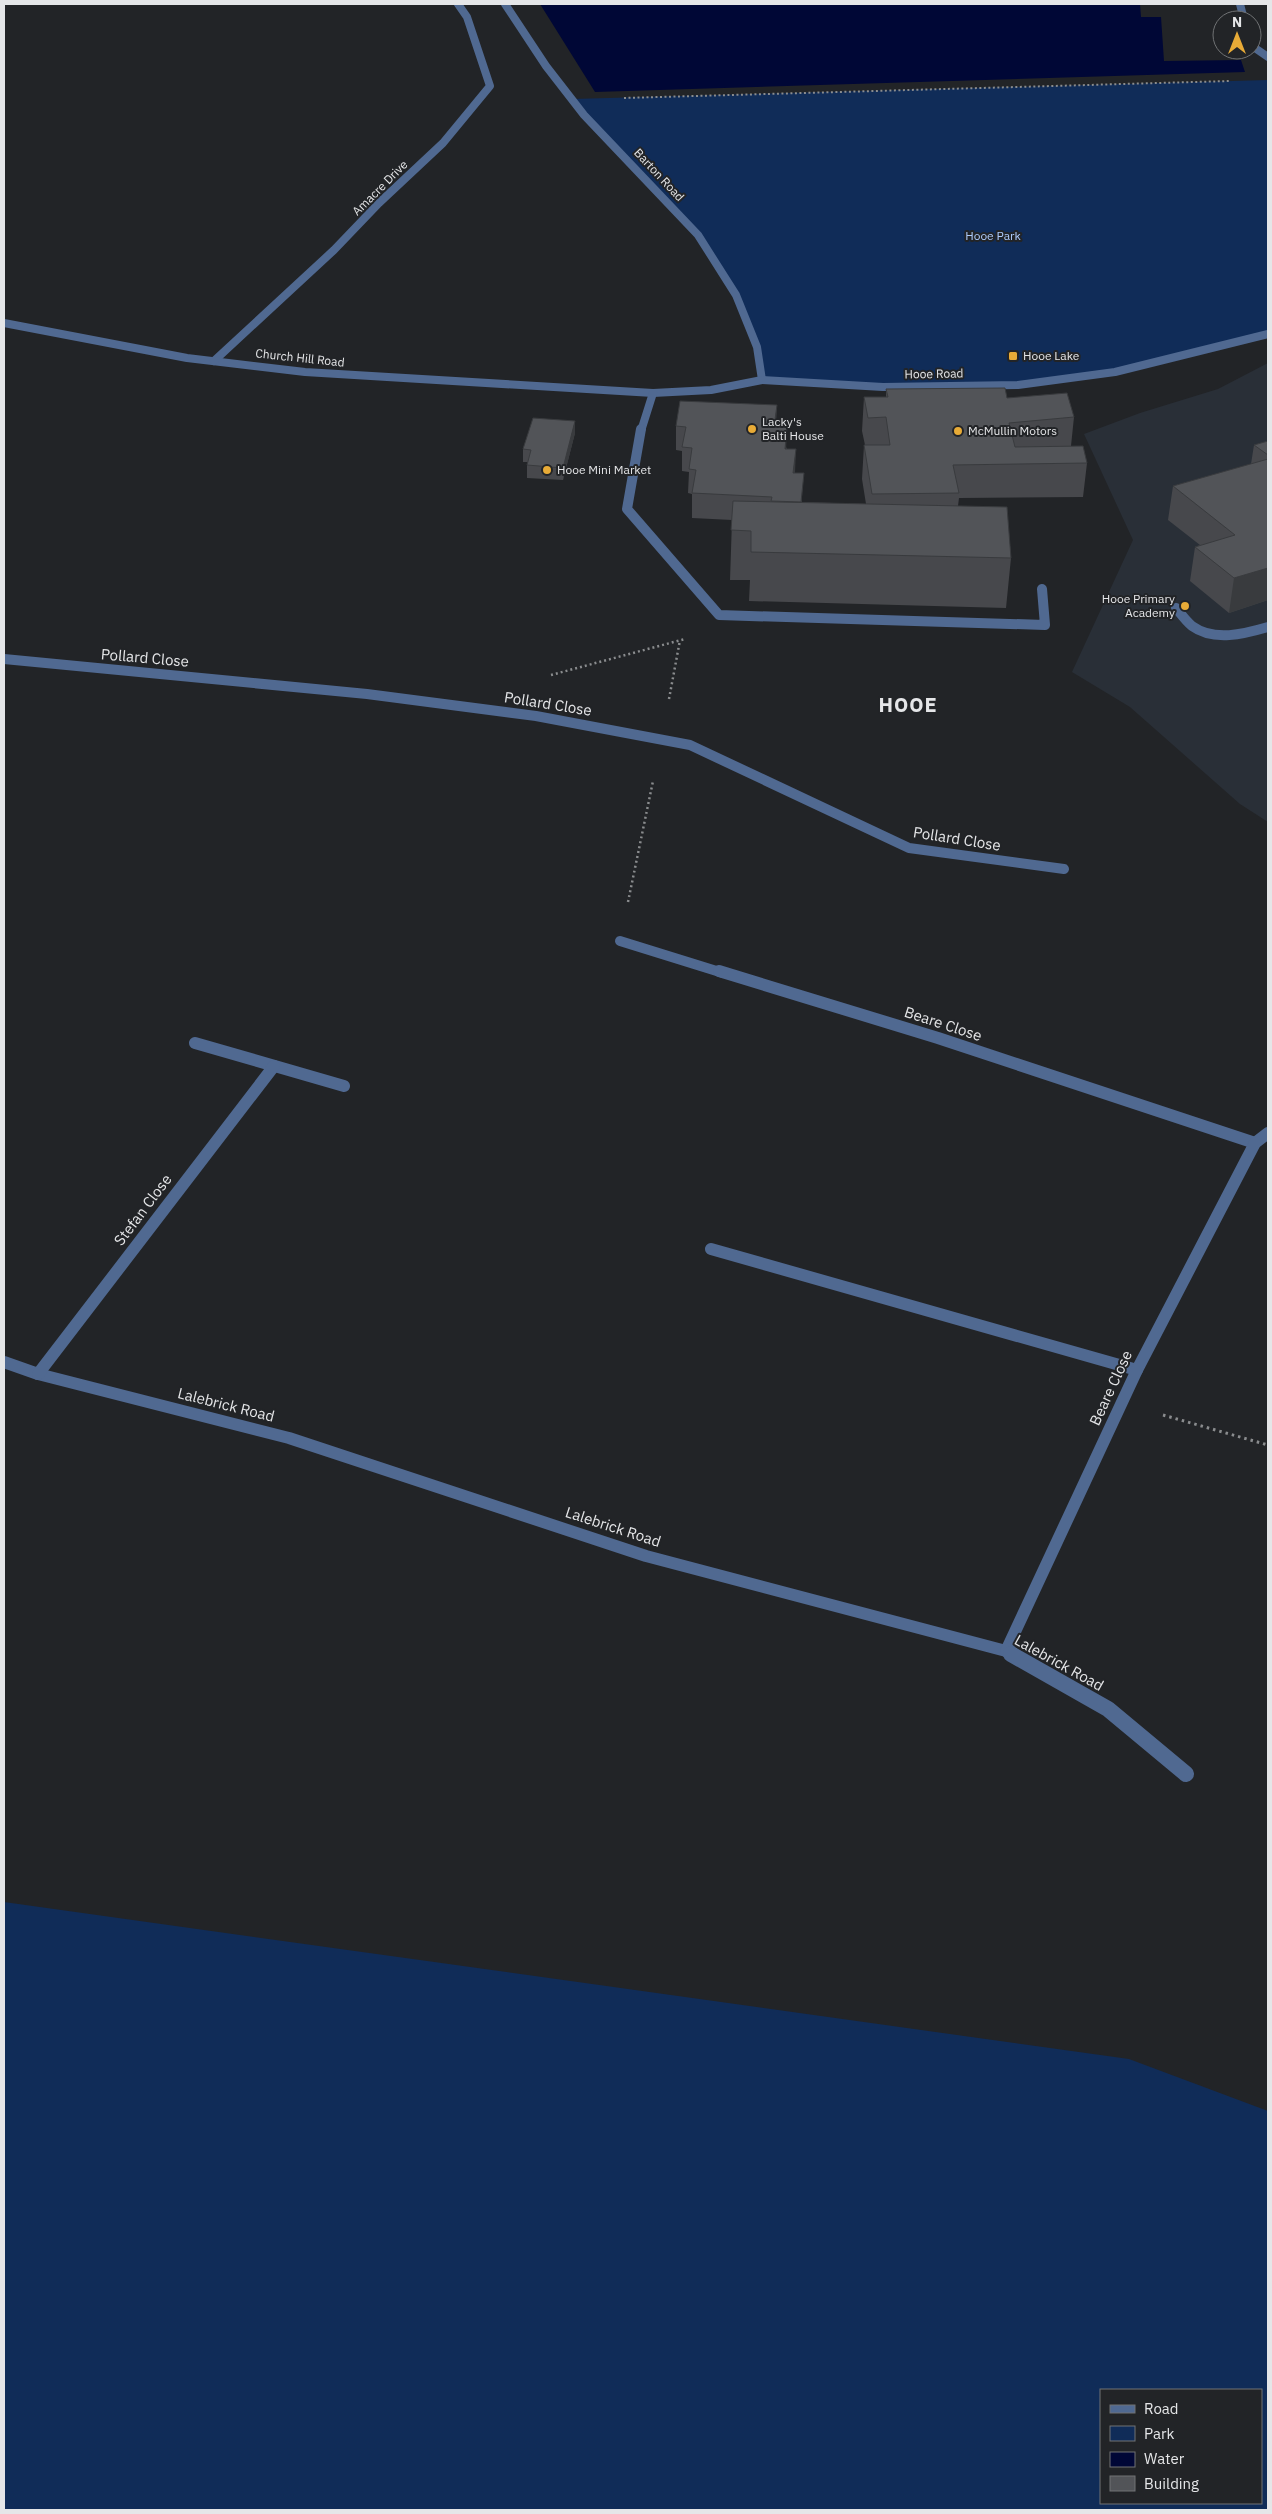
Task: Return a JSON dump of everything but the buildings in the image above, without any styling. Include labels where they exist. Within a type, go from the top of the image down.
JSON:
[{"type":"street","name":"Amacre Drive","points":[[214,361],[334,250],[379,203],[443,142],[490,86],[467,17],[458,4]]},
{"type":"street","name":"Barton Road","points":[[505,4],[584,116],[698,235],[736,295],[756,346],[762,380]]},
{"type":"street","name":"Church Hill Road","points":[[4,323],[214,361],[305,372],[597,390]]},
{"type":"street","name":"Hooe Road","points":[[597,390],[653,393],[711,390],[762,380],[883,388],[1018,384],[1115,372],[1268,334]]},
{"type":"street","points":[[653,393],[643,421],[627,509],[719,615],[1045,625],[1042,589]]},
{"type":"street","points":[[1176,608],[1193,626],[1208,632],[1228,636],[1268,627]]},
{"type":"street","name":"Pollard Close","points":[[4,659],[367,694],[536,716],[662,739],[690,745],[909,848],[1064,869]]},
{"type":"street","name":"Beare Close","points":[[620,942],[938,1038],[1255,1143]]},
{"type":"street","points":[[195,1043],[344,1086]]},
{"type":"street","name":"Stefan Close","points":[[38,1374],[274,1066]]},
{"type":"street","name":"Beare Close","points":[[1006,1651],[1137,1370],[1255,1143],[1268,1133]]},
{"type":"street","points":[[711,1249],[1137,1370]]},
{"type":"street","name":"Lalebrick Road","points":[[4,1362],[38,1374],[289,1438],[646,1556],[1006,1651],[1108,1709],[1186,1774]]},
{"type":"path","points":[[572,100],[1238,81]]},
{"type":"path","points":[[548,676],[688,638]]},
{"type":"path","points":[[620,942],[662,739],[680,640]]},
{"type":"path","points":[[1122,1402],[1268,1445]]},
{"type":"shaded area","name":"Hooe Primary Academy","points":[[1268,363],[1268,822],[1240,804],[1130,707],[1072,672],[1133,540],[1084,434],[1140,413],[1218,389]]},
{"type":"green space","name":"Hooe Park","points":[[1268,80],[1268,334],[1115,372],[1018,385],[883,387],[762,380],[757,350],[743,310],[704,244],[653,183],[572,99]]},
{"type":"green space","points":[[4,1902],[1129,2059],[1268,2111],[1268,2510],[4,2510]]},
{"type":"water","points":[[540,4],[1140,4],[1141,17],[1161,17],[1164,61],[1241,60],[1245,72],[595,92]]},
{"type":"place","name":"Hooe Lake","points":[[1013,356]]},
{"type":"place","name":"Lacky's Balti House","points":[[752,429]]},
{"type":"place","name":"McMullin Motors","points":[[958,431]]},
{"type":"place","name":"Hooe Mini Market","points":[[547,470]]},
{"type":"place","name":"Hooe Primary Academy","points":[[1185,606]]},
{"type":"district","name":"HOOE","points":[[908,705]]}]
